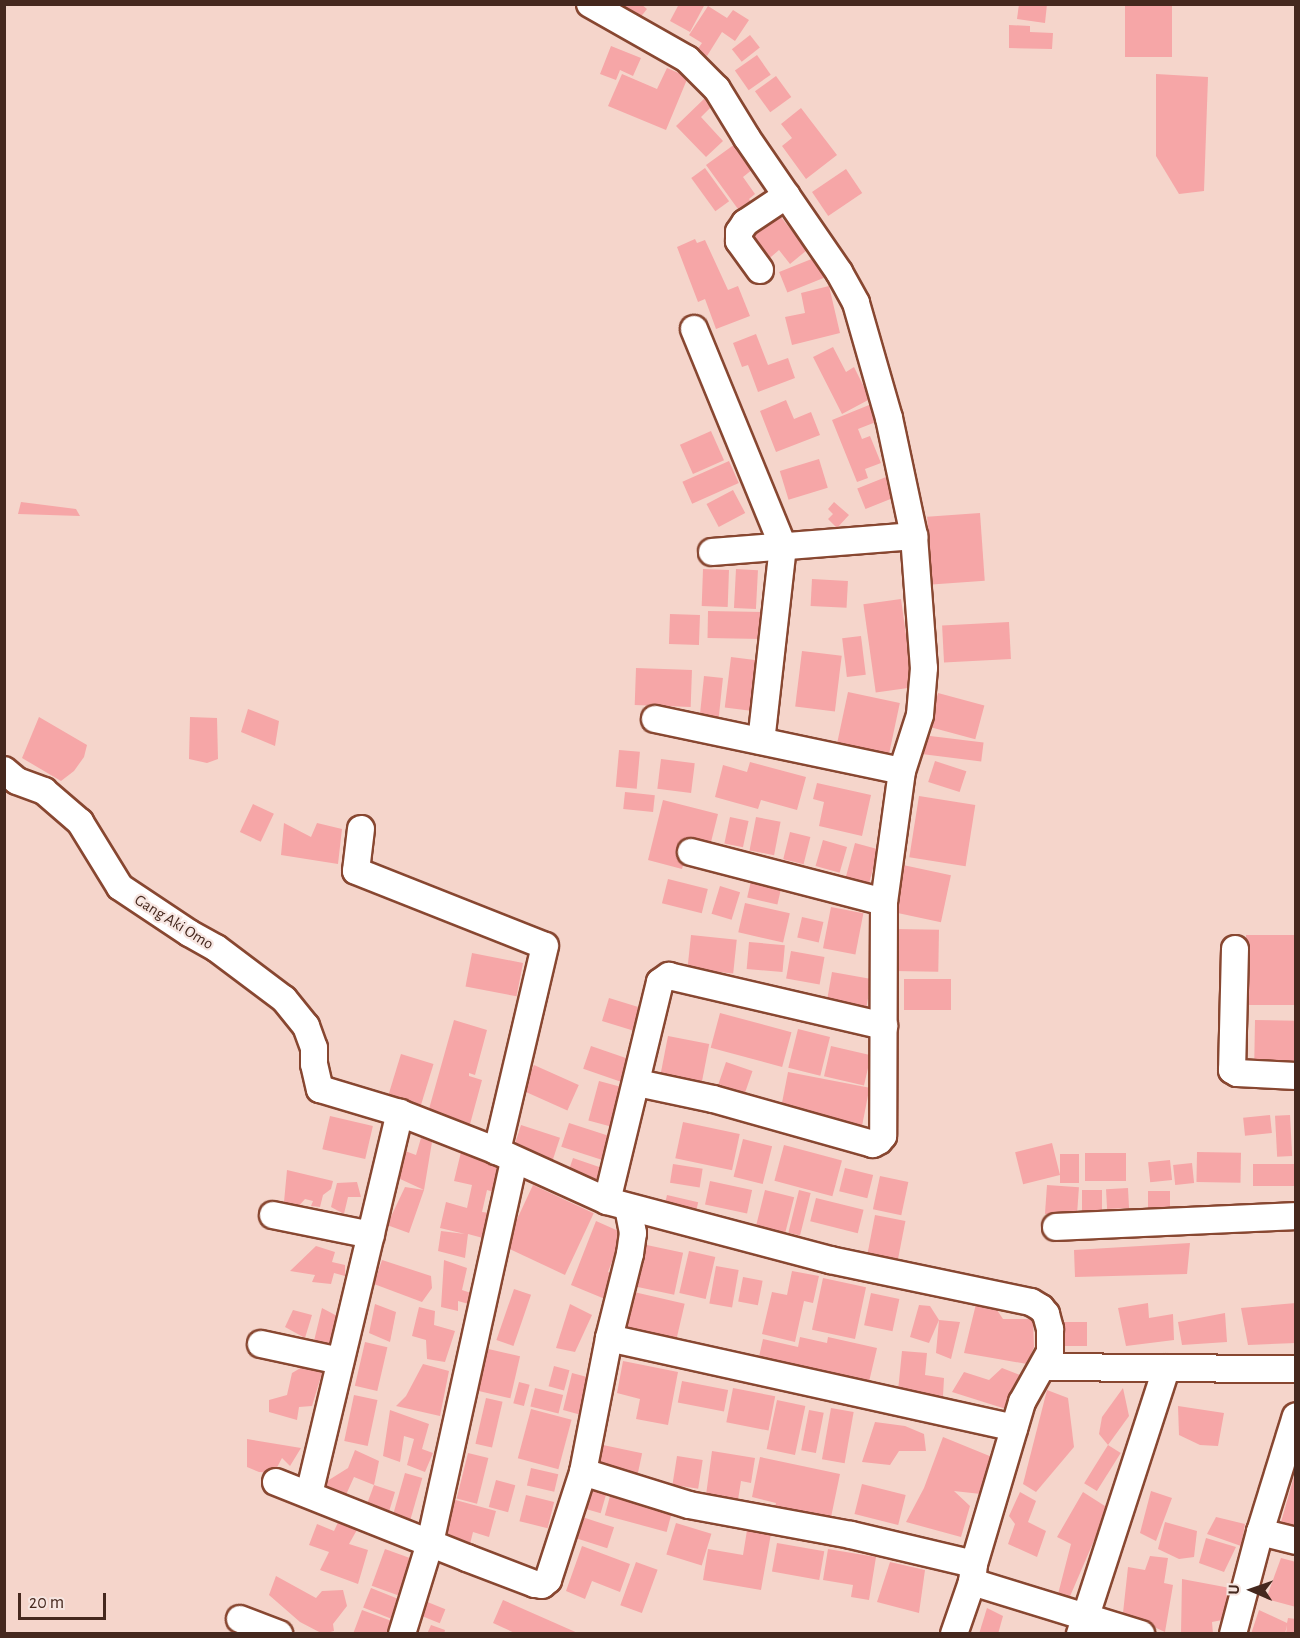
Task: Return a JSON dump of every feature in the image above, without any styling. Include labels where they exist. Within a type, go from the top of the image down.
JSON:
[{"type":"street","points":[[590,4],[687,58],[717,89],[839,272],[856,303],[889,417],[914,536],[924,692],[920,715],[902,771],[884,902],[883,1136],[873,1144],[713,1099],[638,1083]]},
{"type":"street","points":[[760,270],[739,242],[739,232],[745,223],[787,195]]},
{"type":"street","points":[[694,329],[783,546],[760,741]]},
{"type":"street","points":[[712,552],[914,536]]},
{"type":"street","points":[[655,719],[902,771]]},
{"type":"street","name":"Gang Aki Omo","points":[[4,771],[17,781],[44,791],[80,822],[120,886],[216,948],[284,999],[306,1026],[314,1048],[314,1064],[320,1089],[400,1113]]},
{"type":"street","points":[[361,829],[356,871],[545,946],[430,1543],[402,1634]]},
{"type":"street","points":[[691,852],[884,902]]},
{"type":"street","points":[[1235,949],[1232,1070],[1237,1073],[1296,1076]]},
{"type":"street","points":[[276,1482],[535,1584],[543,1585],[548,1580],[583,1472],[609,1338],[630,1254],[633,1233],[617,1204],[638,1083],[660,982],[669,976],[884,1026]]},
{"type":"street","points":[[309,1494],[400,1113],[617,1204],[830,1260],[1031,1302],[1046,1314],[1050,1329],[1050,1352],[1022,1402],[954,1634]]},
{"type":"street","points":[[273,1215],[370,1235]]},
{"type":"street","points":[[1056,1227],[1296,1216]]},
{"type":"street","points":[[609,1338],[1014,1428]]},
{"type":"street","points":[[261,1344],[340,1361]]},
{"type":"street","points":[[1043,1367],[1296,1369]]},
{"type":"street","points":[[1083,1625],[1166,1369]]},
{"type":"street","points":[[1233,1634],[1260,1532],[1296,1416]]},
{"type":"street","points":[[583,1472],[689,1505],[850,1535],[973,1573],[1083,1625],[1142,1634]]},
{"type":"street","points":[[1260,1532],[1296,1541]]},
{"type":"street","points":[[240,1619],[279,1634]]},
{"type":"building","points":[[621,4],[641,4],[647,9],[639,19]]},
{"type":"building","points":[[679,4],[705,4],[690,32],[670,21]]},
{"type":"building","points":[[1019,4],[1047,4],[1045,23],[1017,19]]},
{"type":"building","points":[[1125,4],[1172,4],[1172,57],[1125,57]]},
{"type":"building","points":[[708,6],[727,18],[733,10],[749,20],[735,41],[722,32],[707,56],[697,50],[702,43],[689,35]]},
{"type":"building","points":[[1009,25],[1030,26],[1030,32],[1053,33],[1052,49],[1009,48]]},
{"type":"building","points":[[750,35],[760,48],[742,62],[732,49]]},
{"type":"building","points":[[611,46],[641,58],[633,76],[620,70],[616,80],[600,74]]},
{"type":"building","points":[[757,55],[771,75],[749,90],[735,70]]},
{"type":"building","points":[[667,68],[688,77],[666,130],[608,106],[622,74],[657,89]]},
{"type":"building","points":[[1156,74],[1208,77],[1204,191],[1179,194],[1156,156]]},
{"type":"building","points":[[776,76],[791,97],[770,112],[755,91]]},
{"type":"building","points":[[706,97],[713,105],[701,117],[723,141],[706,157],[676,126]]},
{"type":"building","points":[[801,108],[837,155],[806,179],[782,146],[792,138],[781,124]]},
{"type":"building","points":[[735,144],[753,169],[743,177],[755,194],[749,199],[755,207],[743,216],[706,165]]},
{"type":"building","points":[[705,168],[729,201],[715,211],[691,178]]},
{"type":"building","points":[[846,169],[862,193],[828,216],[812,192]]},
{"type":"building","points":[[777,212],[807,250],[790,264],[779,250],[764,263],[744,238]]},
{"type":"building","points":[[695,239],[697,243],[705,240],[728,290],[738,286],[750,316],[716,329],[705,299],[698,302],[677,247]]},
{"type":"building","points":[[819,256],[827,276],[787,293],[779,272]]},
{"type":"building","points":[[829,286],[840,333],[792,345],[785,317],[805,313],[801,293]]},
{"type":"building","points":[[756,334],[768,365],[788,358],[795,378],[758,392],[748,365],[742,367],[733,343]]},
{"type":"building","points":[[833,347],[846,372],[854,367],[870,399],[842,414],[813,357]]},
{"type":"building","points":[[786,400],[794,419],[811,412],[820,435],[776,452],[760,411]]},
{"type":"building","points":[[874,403],[881,420],[858,429],[862,439],[870,436],[881,463],[865,469],[868,478],[857,482],[832,420]]},
{"type":"building","points":[[711,431],[724,460],[693,474],[680,445]]},
{"type":"building","points":[[819,459],[828,488],[789,500],[780,471]]},
{"type":"building","points":[[729,461],[739,483],[692,504],[682,482]]},
{"type":"building","points":[[886,477],[894,497],[865,509],[857,489]]},
{"type":"building","points":[[733,490],[745,513],[719,527],[707,504]]},
{"type":"building","points":[[21,502],[76,509],[80,516],[18,514]]},
{"type":"building","points":[[834,502],[849,515],[837,528],[828,519],[833,514],[828,509]]},
{"type":"building","points":[[980,513],[985,581],[932,585],[927,517]]},
{"type":"building","points":[[703,569],[729,570],[728,607],[702,606]]},
{"type":"building","points":[[736,569],[758,570],[756,609],[734,608]]},
{"type":"building","points":[[812,579],[848,581],[847,608],[811,606]]},
{"type":"building","points":[[901,599],[913,687],[876,692],[863,604]]},
{"type":"building","points":[[708,611],[763,612],[763,639],[708,638]]},
{"type":"building","points":[[670,614],[700,615],[699,645],[669,644]]},
{"type":"building","points":[[1009,622],[1011,659],[944,662],[942,626]]},
{"type":"building","points":[[861,636],[866,675],[847,677],[842,638]]},
{"type":"building","points":[[802,651],[842,656],[835,711],[795,707]]},
{"type":"building","points":[[731,657],[763,661],[757,712],[725,708]]},
{"type":"building","points":[[636,668],[692,670],[691,707],[635,705]]},
{"type":"building","points":[[704,676],[723,678],[718,721],[700,719]]},
{"type":"building","points":[[848,692],[900,703],[888,760],[836,749]]},
{"type":"building","points":[[938,693],[984,705],[975,739],[929,727]]},
{"type":"building","points":[[248,709],[279,721],[275,746],[241,732]]},
{"type":"building","points":[[39,717],[87,745],[84,757],[74,771],[61,781],[22,758]]},
{"type":"building","points":[[190,717],[217,718],[218,759],[207,763],[189,759]]},
{"type":"building","points":[[922,735],[984,743],[981,761],[920,754]]},
{"type":"building","points":[[619,750],[640,752],[637,789],[616,787]]},
{"type":"building","points":[[661,759],[695,763],[691,793],[657,789]]},
{"type":"building","points":[[935,761],[966,771],[960,792],[928,782]]},
{"type":"building","points":[[750,762],[806,777],[797,810],[761,800],[758,809],[715,797],[723,765],[747,772]]},
{"type":"building","points":[[817,783],[871,795],[862,836],[819,826],[824,802],[813,799]]},
{"type":"building","points":[[625,792],[655,795],[653,812],[623,809]]},
{"type":"building","points":[[919,796],[975,805],[966,866],[909,857]]},
{"type":"building","points":[[663,800],[718,814],[710,846],[690,841],[682,869],[648,860]]},
{"type":"building","points":[[253,804],[274,814],[261,842],[240,832]]},
{"type":"building","points":[[730,817],[749,821],[743,847],[724,843]]},
{"type":"building","points":[[756,817],[781,822],[774,855],[750,850]]},
{"type":"building","points":[[284,823],[311,837],[317,823],[342,829],[338,864],[281,855]]},
{"type":"building","points":[[790,832],[810,837],[804,864],[783,859]]},
{"type":"building","points":[[823,840],[847,847],[840,873],[816,866]]},
{"type":"building","points":[[855,843],[878,849],[868,889],[844,883]]},
{"type":"building","points":[[903,865],[951,875],[941,922],[893,912]]},
{"type":"building","points":[[668,879],[708,889],[702,913],[662,903]]},
{"type":"building","points":[[751,881],[781,888],[777,905],[747,898]]},
{"type":"building","points":[[720,886],[740,892],[732,920],[712,914]]},
{"type":"building","points":[[745,903],[790,913],[783,943],[738,932]]},
{"type":"building","points":[[831,907],[863,913],[855,955],[823,948]]},
{"type":"building","points":[[802,917],[823,922],[819,942],[797,937]]},
{"type":"building","points":[[895,929],[939,930],[938,972],[894,971]]},
{"type":"building","points":[[691,935],[737,940],[733,974],[687,969]]},
{"type":"building","points":[[1246,935],[1296,935],[1296,1005],[1246,1005]]},
{"type":"building","points":[[749,942],[785,945],[783,972],[747,969]]},
{"type":"building","points":[[791,951],[824,957],[820,984],[786,979]]},
{"type":"building","points":[[472,953],[523,963],[517,996],[466,986]]},
{"type":"building","points":[[832,972],[871,979],[865,1015],[826,1008]]},
{"type":"building","points":[[904,979],[951,979],[951,1010],[904,1010]]},
{"type":"building","points":[[609,998],[642,1008],[634,1031],[602,1021]]},
{"type":"building","points":[[720,1013],[791,1032],[782,1067],[711,1048]]},
{"type":"building","points":[[454,1020],[487,1030],[475,1075],[469,1073],[469,1076],[482,1080],[469,1128],[427,1116]]},
{"type":"building","points":[[1255,1020],[1296,1021],[1295,1073],[1254,1072]]},
{"type":"building","points":[[798,1029],[830,1037],[820,1076],[788,1068]]},
{"type":"building","points":[[668,1036],[709,1044],[701,1088],[659,1080]]},
{"type":"building","points":[[591,1046],[637,1062],[630,1085],[583,1069]]},
{"type":"building","points":[[831,1046],[871,1055],[864,1085],[824,1076]]},
{"type":"building","points":[[401,1054],[434,1064],[421,1106],[388,1096]]},
{"type":"building","points":[[726,1062],[752,1071],[740,1107],[714,1098]]},
{"type":"building","points":[[534,1065],[579,1085],[567,1111],[523,1091]]},
{"type":"building","points":[[788,1072],[869,1088],[861,1131],[780,1115]]},
{"type":"building","points":[[599,1081],[625,1088],[614,1128],[588,1121]]},
{"type":"building","points":[[1270,1115],[1272,1133],[1245,1136],[1243,1118]]},
{"type":"building","points":[[1290,1115],[1292,1156],[1277,1157],[1275,1116]]},
{"type":"building","points":[[330,1116],[373,1126],[365,1159],[322,1149]]},
{"type":"building","points":[[683,1122],[740,1134],[732,1170],[675,1158]]},
{"type":"building","points":[[569,1123],[611,1137],[603,1160],[561,1147]]},
{"type":"building","points":[[521,1125],[560,1138],[552,1163],[513,1151]]},
{"type":"building","points":[[421,1138],[432,1142],[424,1190],[398,1178],[405,1151],[416,1155]]},
{"type":"building","points":[[743,1139],[772,1146],[763,1184],[734,1177]]},
{"type":"building","points":[[1052,1143],[1060,1175],[1023,1184],[1015,1152]]},
{"type":"building","points":[[784,1145],[842,1161],[832,1196],[774,1181]]},
{"type":"building","points":[[462,1148],[508,1160],[500,1194],[487,1190],[482,1212],[490,1213],[483,1238],[468,1234],[465,1258],[438,1251],[441,1231],[465,1234],[440,1228],[446,1202],[467,1208],[472,1185],[454,1181]]},
{"type":"building","points":[[1197,1152],[1241,1153],[1240,1183],[1196,1182]]},
{"type":"building","points":[[1085,1153],[1126,1153],[1126,1181],[1085,1181]]},
{"type":"building","points":[[1060,1154],[1079,1154],[1079,1183],[1060,1183]]},
{"type":"building","points":[[573,1158],[608,1170],[601,1189],[566,1177]]},
{"type":"building","points":[[1170,1160],[1172,1180],[1150,1182],[1148,1162]]},
{"type":"building","points":[[1192,1163],[1194,1183],[1175,1185],[1173,1165]]},
{"type":"building","points":[[673,1164],[703,1169],[700,1187],[670,1183]]},
{"type":"building","points":[[1253,1164],[1296,1164],[1296,1186],[1253,1186]]},
{"type":"building","points":[[845,1168],[873,1175],[867,1198],[839,1191]]},
{"type":"building","points":[[287,1170],[333,1181],[331,1189],[323,1195],[320,1207],[311,1206],[313,1201],[305,1199],[297,1208],[284,1202]]},
{"type":"building","points":[[880,1176],[908,1182],[901,1215],[873,1209]]},
{"type":"building","points":[[710,1181],[752,1190],[747,1213],[705,1204]]},
{"type":"building","points":[[357,1182],[361,1197],[348,1197],[344,1214],[331,1207],[337,1183]]},
{"type":"building","points":[[533,1185],[594,1213],[565,1275],[504,1247]]},
{"type":"building","points":[[1047,1185],[1079,1187],[1077,1216],[1045,1214]]},
{"type":"building","points":[[405,1187],[424,1190],[409,1233],[387,1225]]},
{"type":"building","points":[[1128,1188],[1129,1208],[1107,1209],[1106,1189]]},
{"type":"building","points":[[765,1190],[794,1197],[785,1234],[756,1227]]},
{"type":"building","points":[[799,1190],[811,1193],[800,1236],[788,1233]]},
{"type":"building","points":[[1082,1190],[1102,1190],[1102,1211],[1082,1211]]},
{"type":"building","points":[[1148,1191],[1170,1191],[1170,1209],[1148,1209]]},
{"type":"building","points":[[667,1195],[698,1202],[695,1218],[663,1211]]},
{"type":"building","points":[[816,1198],[864,1210],[858,1233],[810,1221]]},
{"type":"building","points":[[875,1215],[905,1221],[897,1266],[866,1260]]},
{"type":"building","points":[[596,1221],[623,1233],[608,1272],[615,1275],[605,1299],[571,1285]]},
{"type":"building","points":[[1190,1243],[1187,1274],[1075,1277],[1074,1250]]},
{"type":"building","points":[[642,1244],[683,1253],[674,1295],[633,1286]]},
{"type":"building","points":[[316,1246],[335,1252],[332,1262],[345,1265],[345,1276],[334,1273],[331,1284],[312,1282],[315,1275],[290,1271]]},
{"type":"building","points":[[689,1251],[715,1257],[706,1299],[679,1293]]},
{"type":"building","points":[[382,1260],[431,1276],[432,1288],[422,1302],[374,1284]]},
{"type":"building","points":[[444,1260],[467,1268],[462,1290],[477,1295],[476,1306],[458,1301],[458,1311],[441,1307]]},
{"type":"building","points":[[716,1266],[739,1270],[732,1307],[709,1303]]},
{"type":"building","points":[[792,1271],[819,1276],[813,1303],[804,1301],[795,1342],[762,1334],[772,1292],[787,1295]]},
{"type":"building","points":[[743,1277],[763,1281],[758,1305],[738,1302]]},
{"type":"building","points":[[823,1278],[866,1287],[855,1339],[812,1330]]},
{"type":"building","points":[[514,1289],[531,1295],[513,1346],[496,1340]]},
{"type":"building","points":[[634,1292],[685,1304],[675,1348],[624,1336]]},
{"type":"building","points":[[871,1293],[899,1299],[893,1331],[864,1325]]},
{"type":"building","points":[[1148,1303],[1149,1318],[1173,1314],[1174,1340],[1126,1346],[1118,1308]]},
{"type":"building","points":[[1296,1303],[1296,1343],[1248,1345],[1241,1308]]},
{"type":"building","points":[[375,1304],[396,1312],[390,1342],[369,1333]]},
{"type":"building","points":[[570,1304],[592,1315],[575,1352],[556,1348]]},
{"type":"building","points":[[976,1304],[997,1310],[1003,1319],[1033,1319],[1034,1347],[1027,1364],[964,1353]]},
{"type":"building","points":[[919,1305],[930,1306],[939,1320],[929,1343],[910,1337]]},
{"type":"building","points":[[419,1307],[435,1311],[434,1325],[455,1331],[445,1362],[427,1359],[426,1340],[412,1336]]},
{"type":"building","points":[[322,1308],[339,1317],[330,1344],[314,1341]]},
{"type":"building","points":[[293,1310],[312,1315],[305,1338],[285,1327]]},
{"type":"building","points":[[1225,1313],[1227,1342],[1182,1345],[1178,1322]]},
{"type":"building","points":[[939,1320],[960,1322],[951,1359],[936,1353]]},
{"type":"building","points":[[1061,1322],[1087,1322],[1087,1346],[1061,1346]]},
{"type":"building","points":[[800,1337],[827,1343],[828,1337],[877,1348],[868,1386],[758,1361],[763,1339],[798,1347]]},
{"type":"building","points":[[365,1342],[387,1347],[377,1391],[355,1386]]},
{"type":"building","points":[[484,1348],[520,1356],[510,1398],[474,1390]]},
{"type":"building","points":[[902,1351],[927,1353],[925,1375],[944,1378],[943,1396],[898,1391]]},
{"type":"building","points":[[623,1361],[678,1372],[668,1425],[636,1419],[640,1399],[617,1393]]},
{"type":"building","points":[[423,1364],[449,1371],[440,1416],[396,1406],[406,1396]]},
{"type":"building","points":[[304,1366],[322,1373],[312,1406],[299,1407],[297,1420],[269,1412],[269,1400],[287,1395],[292,1373]]},
{"type":"building","points":[[554,1366],[569,1370],[564,1390],[549,1386]]},
{"type":"building","points":[[1002,1368],[1020,1375],[1009,1410],[952,1392],[964,1372],[989,1380]]},
{"type":"building","points":[[572,1373],[587,1377],[583,1393],[590,1394],[585,1416],[563,1410]]},
{"type":"building","points":[[682,1381],[728,1390],[724,1412],[678,1403]]},
{"type":"building","points":[[519,1382],[530,1385],[524,1406],[513,1403]]},
{"type":"building","points":[[535,1388],[563,1395],[559,1413],[530,1406]]},
{"type":"building","points":[[733,1388],[775,1396],[769,1431],[726,1422]]},
{"type":"building","points":[[1123,1388],[1129,1416],[1108,1445],[1099,1434],[1102,1417]]},
{"type":"building","points":[[1047,1390],[1068,1398],[1074,1447],[1036,1492],[1023,1484]]},
{"type":"building","points":[[354,1395],[377,1400],[368,1446],[344,1441]]},
{"type":"building","points":[[486,1398],[503,1402],[492,1448],[475,1444]]},
{"type":"building","points":[[777,1400],[805,1406],[795,1455],[767,1449]]},
{"type":"building","points":[[1178,1406],[1224,1413],[1218,1446],[1200,1445],[1179,1435]]},
{"type":"building","points":[[831,1408],[854,1412],[845,1463],[822,1459]]},
{"type":"building","points":[[531,1409],[572,1420],[558,1469],[518,1458]]},
{"type":"building","points":[[390,1410],[429,1424],[422,1449],[433,1453],[425,1472],[407,1465],[414,1439],[404,1436],[400,1462],[383,1456]]},
{"type":"building","points":[[809,1410],[824,1413],[816,1453],[801,1450]]},
{"type":"building","points":[[875,1422],[905,1426],[924,1434],[926,1451],[899,1451],[890,1465],[862,1462]]},
{"type":"building","points":[[943,1437],[992,1457],[981,1494],[954,1491],[970,1506],[961,1537],[906,1522],[924,1488]]},
{"type":"building","points":[[247,1439],[301,1448],[290,1466],[282,1458],[274,1473],[259,1472],[247,1467]]},
{"type":"building","points":[[603,1445],[642,1453],[637,1478],[598,1469]]},
{"type":"building","points":[[1108,1445],[1121,1453],[1097,1491],[1084,1483]]},
{"type":"building","points":[[355,1450],[379,1461],[374,1485],[354,1477],[345,1497],[326,1491],[324,1483],[348,1468]]},
{"type":"building","points":[[712,1451],[755,1458],[751,1483],[741,1481],[738,1500],[706,1495]]},
{"type":"building","points":[[468,1453],[488,1458],[477,1504],[457,1499]]},
{"type":"building","points":[[677,1456],[703,1460],[698,1489],[672,1485]]},
{"type":"building","points":[[760,1457],[840,1474],[830,1522],[774,1513],[776,1503],[752,1497]]},
{"type":"building","points":[[531,1468],[558,1474],[554,1492],[527,1486]]},
{"type":"building","points":[[405,1473],[422,1478],[409,1523],[392,1518]]},
{"type":"building","points":[[1296,1473],[1296,1525],[1281,1522]]},
{"type":"building","points":[[496,1480],[515,1485],[508,1512],[489,1507]]},
{"type":"building","points":[[582,1484],[607,1491],[601,1513],[576,1506]]},
{"type":"building","points":[[862,1484],[906,1495],[898,1525],[855,1514]]},
{"type":"building","points":[[374,1485],[395,1492],[388,1515],[367,1504]]},
{"type":"building","points":[[1151,1491],[1172,1498],[1156,1541],[1140,1533]]},
{"type":"building","points":[[1020,1492],[1036,1501],[1028,1522],[1046,1531],[1037,1557],[1008,1544],[1015,1524],[1009,1516]]},
{"type":"building","points":[[1083,1492],[1108,1508],[1068,1601],[1057,1598],[1071,1544],[1057,1537]]},
{"type":"building","points":[[526,1495],[554,1502],[548,1528],[519,1521]]},
{"type":"building","points":[[610,1496],[672,1513],[667,1532],[605,1515]]},
{"type":"building","points":[[452,1499],[496,1511],[489,1537],[473,1532],[469,1548],[441,1541]]},
{"type":"building","points":[[576,1515],[614,1527],[607,1548],[569,1536]]},
{"type":"building","points":[[1216,1517],[1245,1524],[1241,1546],[1207,1534]]},
{"type":"building","points":[[340,1518],[358,1528],[349,1544],[368,1550],[358,1584],[320,1570],[329,1552],[309,1545],[317,1524],[334,1531]]},
{"type":"building","points":[[1165,1522],[1197,1531],[1194,1557],[1179,1559],[1158,1549]]},
{"type":"building","points":[[676,1523],[711,1534],[702,1565],[666,1555]]},
{"type":"building","points":[[748,1524],[772,1528],[761,1590],[703,1580],[708,1549],[743,1555]]},
{"type":"building","points":[[1206,1538],[1236,1547],[1224,1572],[1199,1563]]},
{"type":"building","points":[[777,1543],[824,1551],[819,1580],[772,1572]]},
{"type":"building","points":[[582,1546],[630,1564],[620,1592],[592,1581],[585,1599],[566,1591]]},
{"type":"building","points":[[385,1549],[416,1560],[403,1597],[372,1586]]},
{"type":"building","points":[[828,1549],[876,1557],[869,1600],[851,1597],[853,1585],[823,1580]]},
{"type":"building","points":[[1150,1556],[1168,1558],[1164,1583],[1173,1585],[1165,1632],[1123,1613],[1128,1567],[1145,1570]]},
{"type":"building","points":[[1281,1558],[1296,1562],[1296,1607],[1266,1599]]},
{"type":"building","points":[[636,1562],[658,1570],[642,1613],[620,1605]]},
{"type":"building","points":[[890,1562],[925,1570],[919,1613],[877,1602]]},
{"type":"building","points":[[276,1576],[316,1598],[322,1591],[343,1590],[347,1606],[333,1624],[334,1631],[323,1634],[300,1622],[269,1595]]},
{"type":"building","points":[[1182,1579],[1230,1588],[1222,1620],[1212,1622],[1213,1634],[1181,1633]]},
{"type":"building","points":[[371,1588],[403,1601],[396,1621],[363,1607]]},
{"type":"building","points":[[503,1600],[580,1634],[517,1634],[493,1623]]},
{"type":"building","points":[[425,1601],[445,1609],[440,1623],[419,1615]]},
{"type":"building","points":[[987,1608],[1003,1616],[998,1634],[979,1634]]},
{"type":"building","points":[[362,1610],[397,1623],[393,1634],[353,1634]]},
{"type":"building","points":[[1259,1610],[1287,1623],[1288,1618],[1296,1619],[1296,1634],[1286,1634],[1287,1625],[1285,1634],[1251,1634]]},
{"type":"building","points":[[431,1625],[445,1630],[444,1634],[427,1634]]}]
